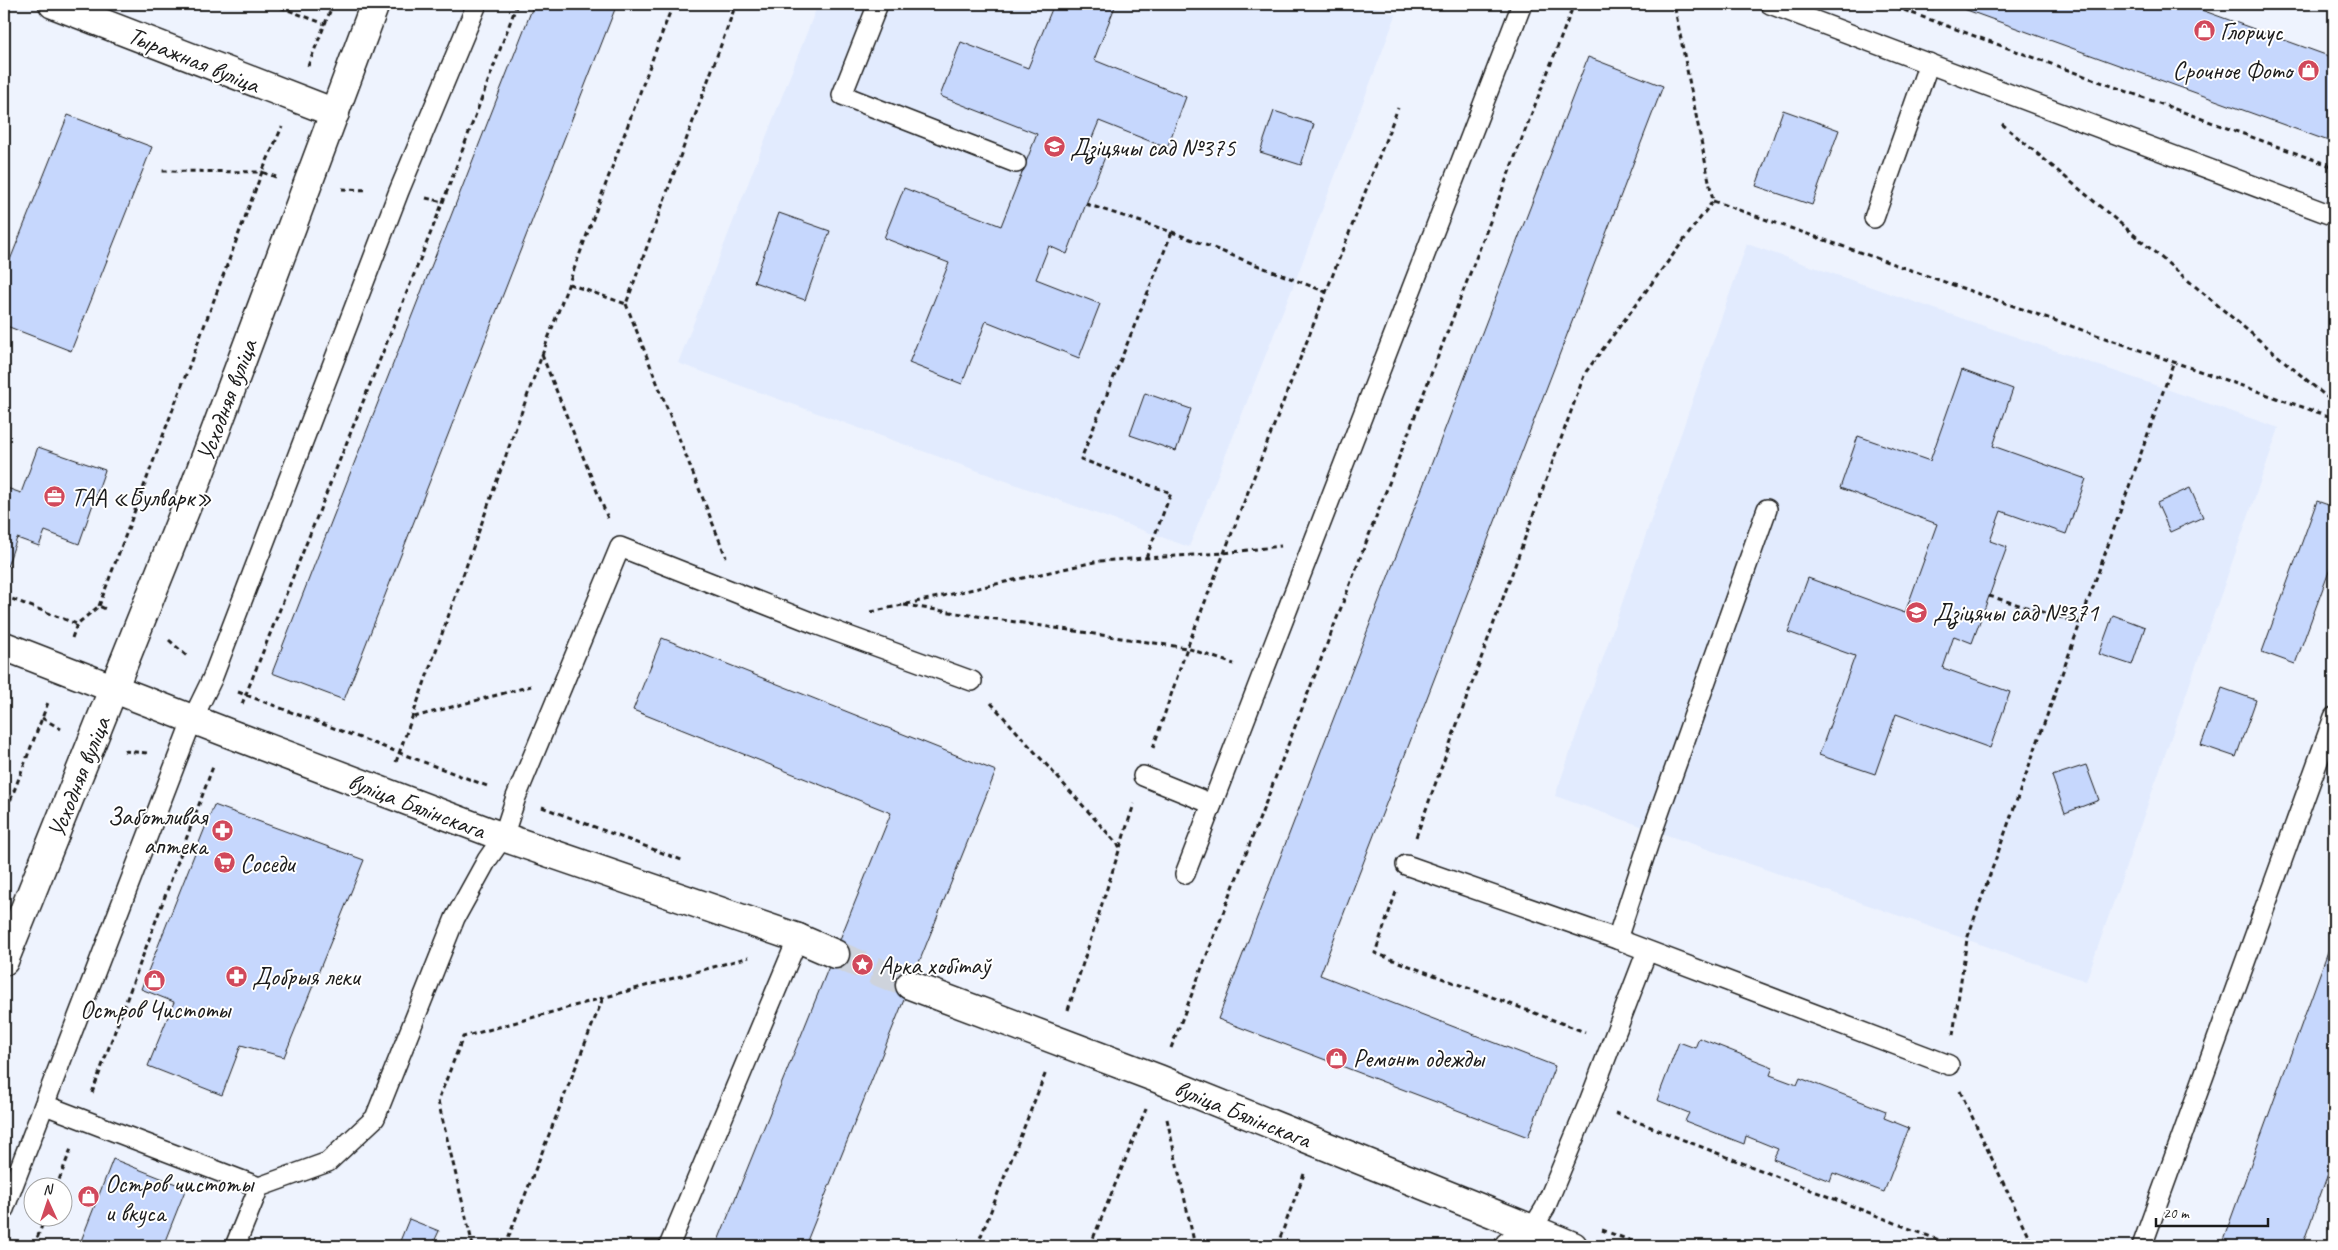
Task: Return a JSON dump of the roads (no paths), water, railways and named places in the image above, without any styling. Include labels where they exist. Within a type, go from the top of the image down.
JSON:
[{"type":"street","name":"Тыражная вуліца","points":[[53,4],[334,113]]},
{"type":"street","name":"Усходняя вуліца","points":[[4,961],[196,483],[376,4]]},
{"type":"street","name":"вуліца Бялінскага","points":[[4,646],[193,718],[228,734],[503,837],[798,938],[834,954]]},
{"type":"street","name":"вуліца Бялінскага","points":[[910,985],[1159,1079],[1574,1246]]},
{"type":"street","points":[[1509,1246],[1532,1229]]},
{"type":"lane","points":[[4,1209],[193,718],[212,679],[399,191],[477,4]]},
{"type":"lane","points":[[878,4],[842,95],[1016,163]]},
{"type":"lane","points":[[1185,874],[1522,4]]},
{"type":"lane","points":[[1770,4],[2334,216]]},
{"type":"lane","points":[[1874,218],[1929,63]]},
{"type":"lane","points":[[1617,939],[1653,830],[1768,509]]},
{"type":"lane","points":[[45,1105],[259,1187],[328,1162],[375,1118],[456,918],[487,860],[503,837],[516,797],[620,547],[818,625],[972,681]]},
{"type":"lane","points":[[2142,1246],[2334,717]]},
{"type":"lane","points":[[1143,776],[1212,804]]},
{"type":"lane","points":[[1406,865],[1617,939],[1949,1065]]},
{"type":"lane","points":[[669,1246],[798,938]]},
{"type":"lane","points":[[1532,1229],[1545,1208],[1589,1102],[1647,951]]},
{"type":"lane","points":[[235,1246],[259,1187]]},
{"type":"tunnel","points":[[835,954],[910,985]]},
{"type":"place","name":"Глориус","points":[[2204,31]]},
{"type":"place","name":"Срочное Фото","points":[[2308,70]]},
{"type":"place","name":"Дзіцячы сад №375","points":[[1054,147]]},
{"type":"place","name":"ТАА «Булварк»","points":[[55,497]]},
{"type":"place","name":"Дзіцячы сад №371","points":[[1917,612]]},
{"type":"place","name":"Заботливая аптека","points":[[223,830]]},
{"type":"place","name":"Соседи","points":[[224,863]]},
{"type":"place","name":"Арка хобітаў","points":[[863,965]]},
{"type":"place","name":"Добрыя леки","points":[[236,976]]},
{"type":"place","name":"Остров Чистоты","points":[[155,980]]},
{"type":"place","name":"Ремонт одежды","points":[[1337,1058]]},
{"type":"place","name":"Остров чистоты и вкуса","points":[[89,1197]]}]
